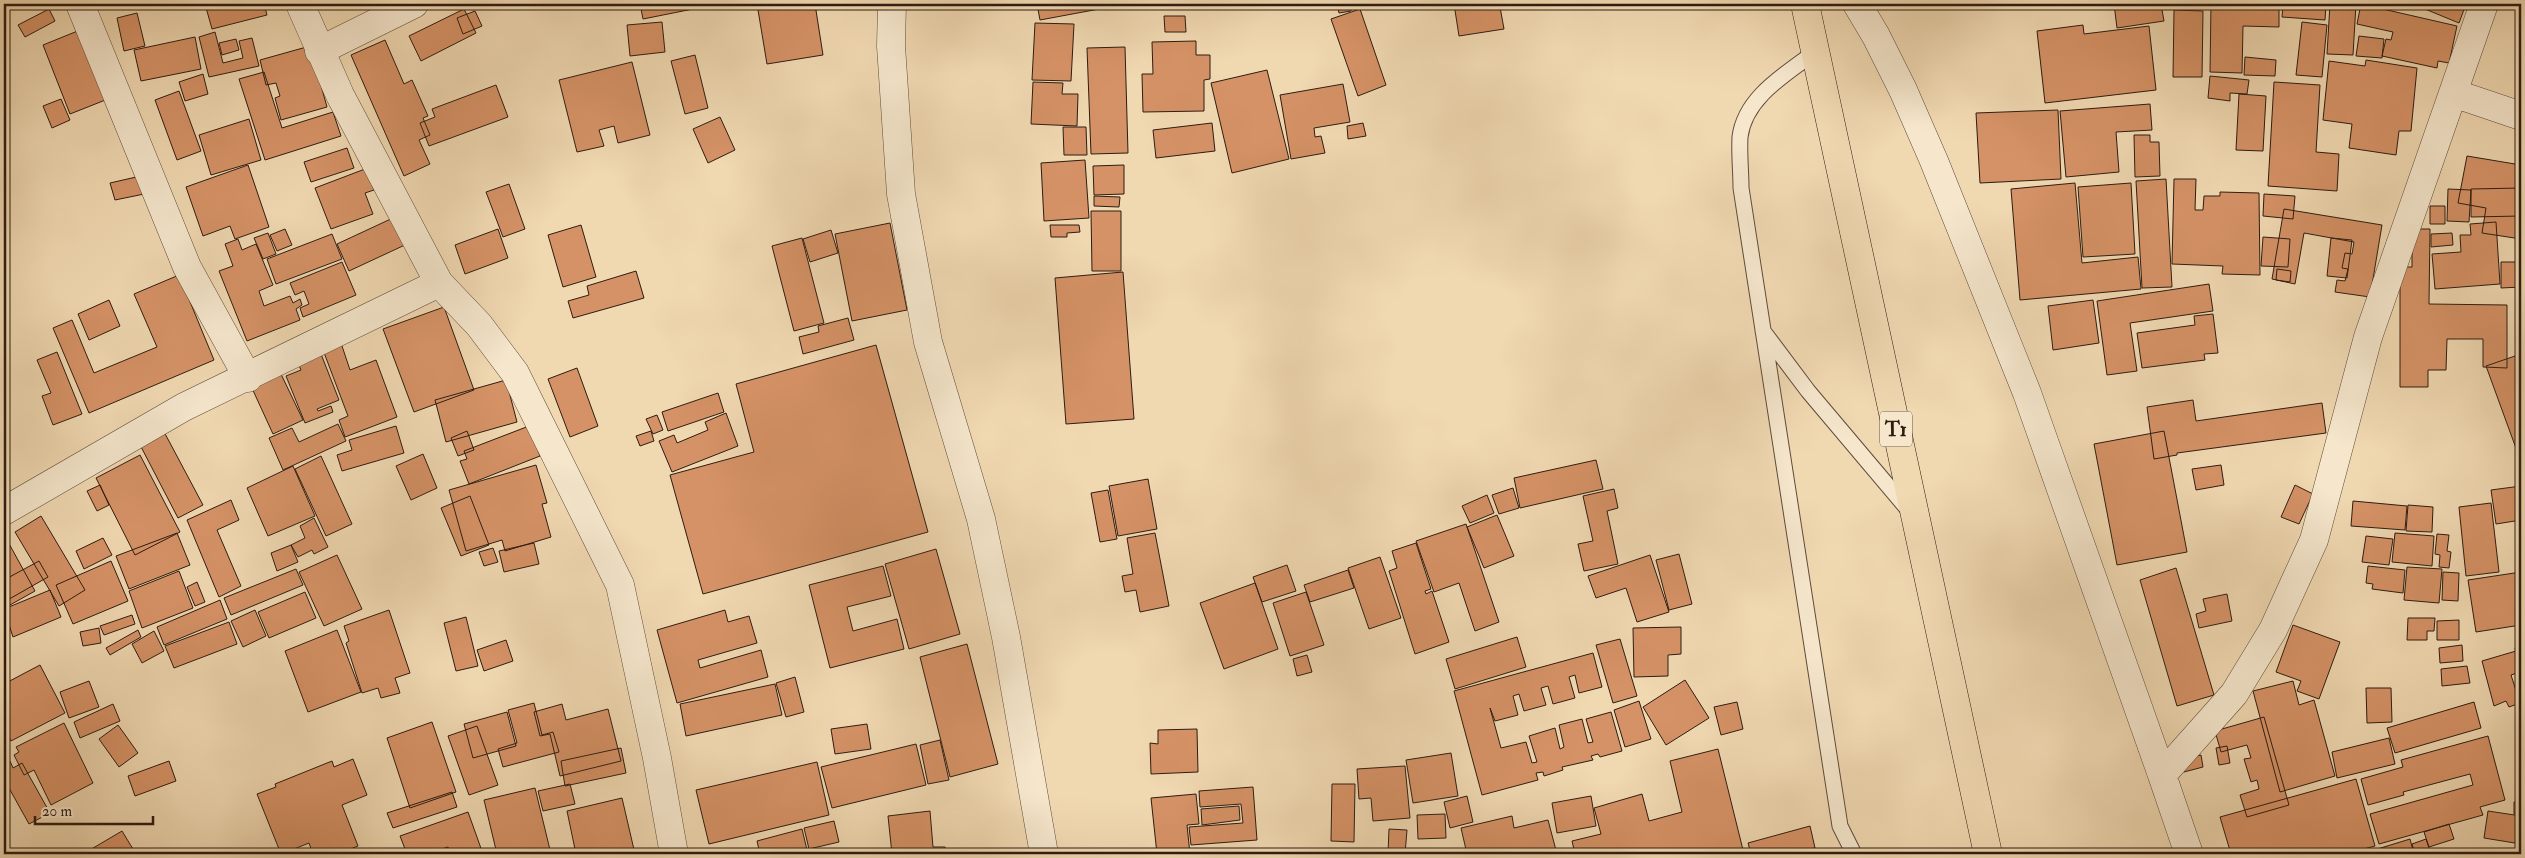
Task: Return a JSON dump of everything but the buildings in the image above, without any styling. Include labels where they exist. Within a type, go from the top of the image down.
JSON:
[{"type":"highway","name":"T1","points":[[1805,4],[1988,854]]},
{"type":"street","points":[[80,4],[187,267],[248,378]]},
{"type":"street","points":[[300,4],[319,51],[439,283],[479,325],[515,373],[620,585],[657,758],[674,854]]},
{"type":"street","points":[[319,51],[414,4]]},
{"type":"street","points":[[892,4],[891,46],[902,203],[928,342],[983,528],[1006,638],[1044,854]]},
{"type":"street","points":[[1857,4],[1876,36],[1911,108],[2026,393],[2189,854]]},
{"type":"street","points":[[2162,775],[2234,694],[2273,630],[2314,540],[2368,337],[2484,4]]},
{"type":"street","points":[[2453,93],[2521,116]]},
{"type":"street","points":[[4,511],[184,407],[248,378],[439,283]]},
{"type":"lane","points":[[1816,52],[1768,87],[1750,110],[1740,136],[1741,188],[1761,328],[1840,826],[1854,854]]},
{"type":"lane","points":[[1761,328],[1808,391],[1915,517]]}]
